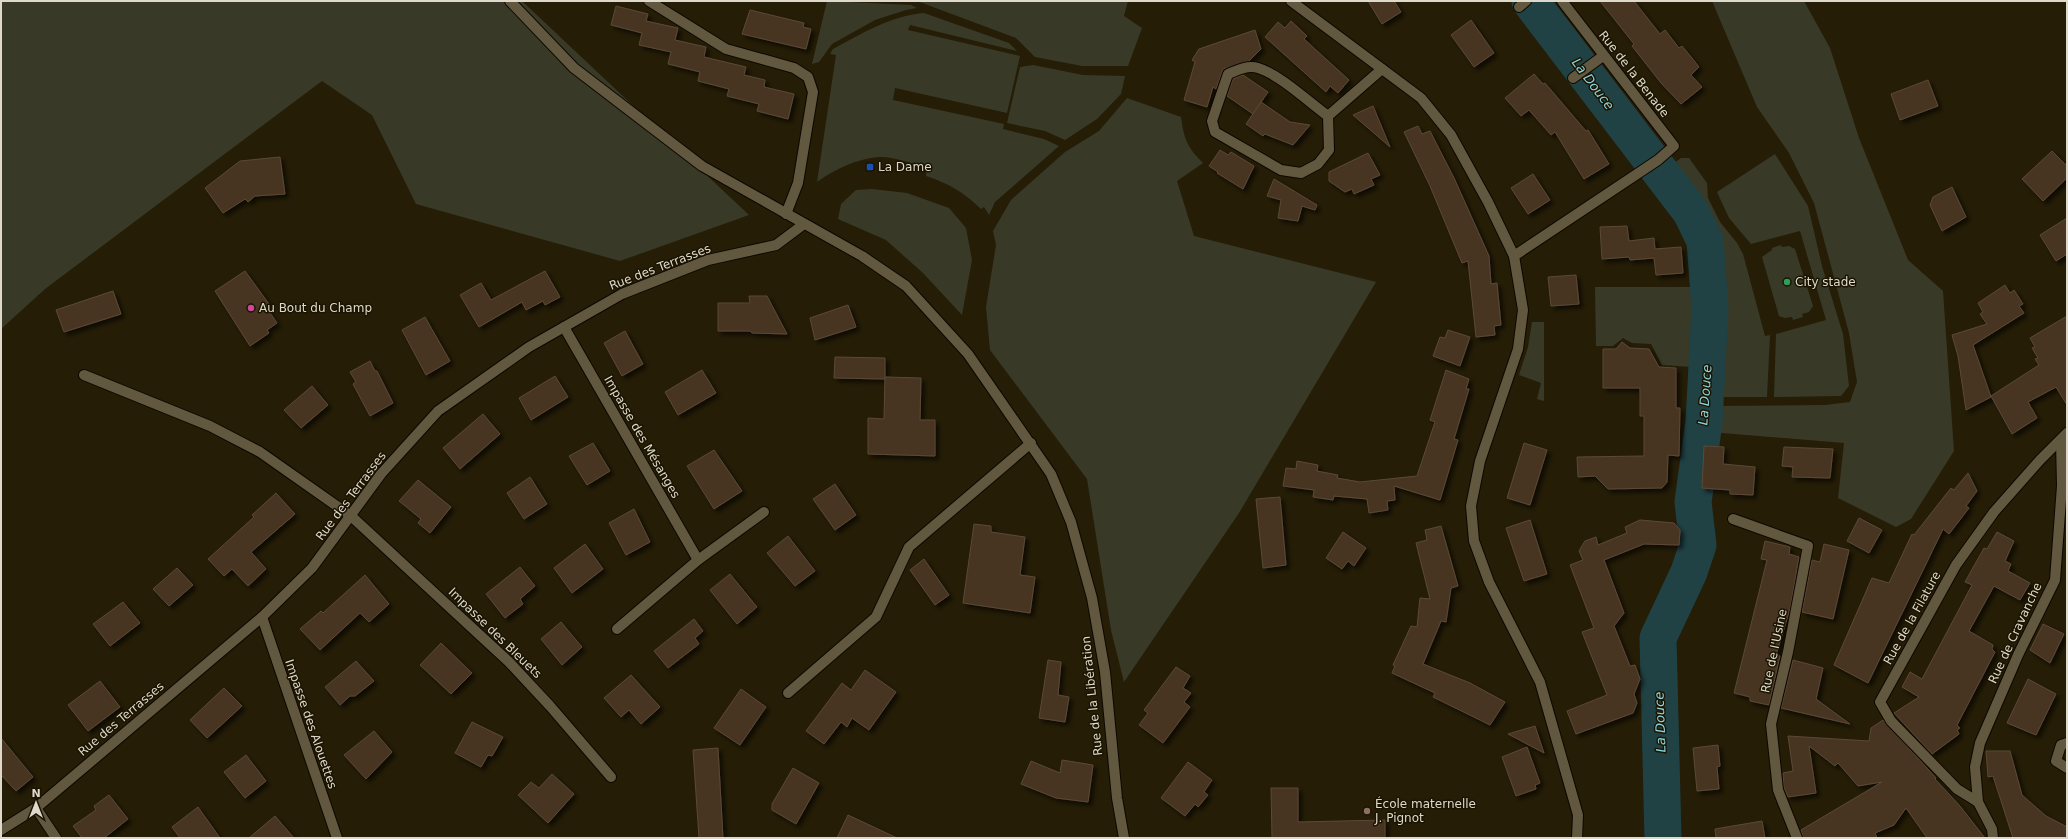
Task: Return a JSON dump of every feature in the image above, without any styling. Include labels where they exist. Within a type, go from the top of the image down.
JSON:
[{"type":"street","name":"Rue de la Libération","points":[[510,1],[574,68],[642,122],[702,166],[862,256],[906,286],[968,354],[1051,474],[1071,522],[1092,598],[1105,672],[1117,798],[1124,838]]},
{"type":"street","points":[[649,1],[726,49],[794,68],[808,77],[812,92],[798,183],[786,214]]},
{"type":"street","points":[[1291,1],[1421,98],[1451,135],[1488,202],[1514,256],[1523,310],[1518,349],[1480,461],[1471,506],[1474,541],[1489,582],[1540,682],[1578,815],[1577,838]]},
{"type":"street","name":"Rue de la Benade","points":[[1514,256],[1658,160],[1674,146],[1602,56],[1562,1]]},
{"type":"street","points":[[1572,78],[1602,56]]},
{"type":"street","points":[[1242,68],[1258,68],[1277,78],[1328,116],[1329,150],[1318,164],[1301,173],[1281,170],[1229,140],[1216,132],[1212,121],[1228,74],[1242,68]]},
{"type":"street","points":[[1328,116],[1382,69]]},
{"type":"street","name":"Rue des Terrasses","points":[[1,830],[36,808],[262,617],[312,568],[381,474],[438,411],[529,347],[622,294],[708,260],[776,245],[804,224]]},
{"type":"street","name":"Impasse des Mésanges","points":[[564,327],[698,560]]},
{"type":"street","name":"Impasse des Bleuets","points":[[84,375],[210,426],[260,452],[351,516],[509,662],[550,706],[611,777]]},
{"type":"street","name":"Rue de la Filature","points":[[1978,802],[1957,789],[1891,720],[1880,702],[1956,565],[1994,512],[2040,460],[2064,437]]},
{"type":"street","name":"Rue de Cravanche","points":[[1993,838],[1992,829],[1978,802],[1974,767],[1980,743],[2018,655],[2055,580],[2064,437]]},
{"type":"street","points":[[788,692],[876,617],[909,547],[1031,443]]},
{"type":"street","points":[[618,629],[698,560],[764,512]]},
{"type":"street","name":"Rue de l'Usine","points":[[1733,519],[1808,546],[1788,652],[1771,724],[1778,790],[1797,838]]},
{"type":"street","name":"Impasse des Alouettes","points":[[262,617],[336,838]]},
{"type":"street","points":[[2067,743],[2061,745],[2056,762],[2067,768]]},
{"type":"street","points":[[36,808],[56,838]]},
{"type":"green space","points":[[1,1],[522,1],[749,215],[620,261],[416,204],[372,115],[322,81],[45,289],[1,329]]},
{"type":"green space","points":[[827,1],[911,5],[917,8],[875,20],[832,44],[819,62],[812,64]]},
{"type":"green space","points":[[917,1],[1128,1],[1124,16],[1142,28],[1128,66],[1082,66],[1035,57],[1016,38]]},
{"type":"green space","points":[[1712,1],[1804,1],[1830,48],[1859,138],[1908,260],[1943,291],[1954,451],[1911,519],[1896,527],[1838,498],[1844,443],[1709,432],[1711,406],[1825,405],[1850,402],[1857,382],[1849,333],[1814,203],[1789,153],[1757,107]]},
{"type":"green space","points":[[924,13],[1009,43],[1017,51],[910,25],[908,30],[1020,56],[1007,113],[895,88],[893,100],[1004,124],[1003,129],[1044,139],[1059,146],[995,202],[989,215],[984,207],[981,209],[956,189],[926,176],[927,167],[903,160],[879,157],[854,162],[838,169],[817,182],[836,55],[830,54],[833,49],[888,21]]},
{"type":"green space","points":[[1033,65],[1083,75],[1125,76],[1121,94],[1097,119],[1065,140],[1045,131],[1007,123],[1020,67]]},
{"type":"green space","points":[[1127,98],[1181,117],[1183,131],[1187,142],[1193,152],[1203,163],[1177,181],[1194,236],[1376,282],[1239,513],[1124,682],[1111,630],[1087,479],[990,350],[986,307],[996,245],[993,231],[1011,200],[1065,152],[1099,131]]},
{"type":"green space","points":[[1775,154],[1808,206],[1822,266],[1843,334],[1849,386],[1841,396],[1774,397],[1776,334],[1826,320],[1800,231],[1751,244],[1729,218],[1717,192]]},
{"type":"green space","points":[[1681,158],[1689,158],[1707,183],[1708,198],[1720,222],[1737,243],[1743,254],[1765,336],[1770,335],[1767,397],[1709,397],[1713,309],[1708,241],[1694,211],[1663,171]]},
{"type":"green space","points":[[872,189],[907,193],[949,208],[966,228],[972,260],[962,315],[923,273],[886,240],[838,219],[841,204],[856,190]]},
{"type":"green space","name":"City stade","points":[[1781,245],[1782,247],[1789,246],[1795,249],[1813,306],[1809,312],[1802,314],[1803,317],[1793,320],[1792,317],[1785,318],[1779,316],[1762,257],[1772,250],[1772,248]]},
{"type":"green space","points":[[1595,287],[1697,287],[1692,367],[1662,365],[1651,344],[1632,343],[1623,338],[1613,346],[1596,346]]},
{"type":"green space","points":[[1532,322],[1544,322],[1544,401],[1537,399],[1541,383],[1519,375],[1528,347]]},
{"type":"building","points":[[1368,1],[1394,1],[1401,12],[1382,24]]},
{"type":"building","points":[[1600,1],[1634,1],[1660,34],[1665,30],[1679,48],[1682,46],[1692,58],[1699,67],[1691,75],[1702,87],[1681,104],[1661,83],[1632,46],[1634,44]]},
{"type":"building","points":[[616,6],[648,14],[646,21],[678,28],[675,40],[706,47],[704,57],[746,67],[744,75],[765,80],[764,87],[794,94],[788,119],[757,111],[759,104],[727,96],[729,89],[698,81],[700,72],[668,64],[671,52],[639,45],[642,33],[611,25]]},
{"type":"building","points":[[750,10],[804,23],[803,27],[811,29],[806,49],[742,34]]},
{"type":"building","points":[[1471,20],[1494,53],[1474,67],[1451,35]]},
{"type":"building","points":[[1291,21],[1307,36],[1304,39],[1349,80],[1338,93],[1330,86],[1326,92],[1265,37],[1278,22],[1285,28]]},
{"type":"building","points":[[1255,30],[1261,49],[1249,61],[1223,69],[1216,89],[1213,87],[1207,107],[1184,100],[1195,62],[1192,60],[1199,49]]},
{"type":"building","points":[[1534,74],[1543,84],[1545,83],[1586,131],[1588,130],[1609,164],[1584,179],[1555,132],[1551,135],[1529,110],[1521,116],[1505,98]]},
{"type":"building","points":[[1243,75],[1268,92],[1253,114],[1227,96],[1233,79]]},
{"type":"building","points":[[1928,80],[1938,106],[1900,120],[1891,94]]},
{"type":"building","points":[[1261,102],[1290,122],[1310,125],[1293,145],[1265,134],[1263,136],[1246,124]]},
{"type":"building","points":[[1373,106],[1390,147],[1353,115]]},
{"type":"building","points":[[1418,126],[1422,134],[1430,131],[1454,178],[1489,256],[1491,284],[1497,283],[1501,325],[1494,326],[1495,335],[1476,337],[1468,261],[1462,263],[1430,186],[1404,132]]},
{"type":"building","points":[[1220,150],[1228,155],[1231,152],[1254,166],[1243,189],[1217,173],[1218,172],[1209,166]]},
{"type":"building","points":[[2052,151],[2067,166],[2067,178],[2043,201],[2022,179]]},
{"type":"building","points":[[1368,153],[1380,175],[1371,179],[1374,185],[1354,194],[1352,189],[1345,192],[1329,181],[1329,172]]},
{"type":"building","points":[[280,157],[285,194],[255,196],[248,202],[245,199],[223,213],[205,188],[240,161]]},
{"type":"building","points":[[1533,174],[1550,200],[1528,214],[1511,188]]},
{"type":"building","points":[[1274,179],[1317,205],[1315,210],[1302,206],[1298,221],[1278,218],[1281,200],[1267,196]]},
{"type":"building","points":[[1952,187],[1966,217],[1942,231],[1930,205],[1933,197]]},
{"type":"building","points":[[2067,218],[2067,254],[2056,261],[2040,235]]},
{"type":"building","points":[[1627,226],[1629,241],[1654,238],[1655,249],[1681,247],[1683,273],[1656,275],[1654,258],[1630,260],[1629,257],[1602,259],[1600,227]]},
{"type":"building","name":"Au Bout du Champ","points":[[245,271],[269,304],[266,307],[277,323],[267,330],[269,333],[250,346],[215,291]]},
{"type":"building","points":[[545,271],[560,297],[545,305],[543,301],[526,310],[522,302],[479,327],[460,295],[481,283],[491,300]]},
{"type":"building","points":[[1576,275],[1579,304],[1551,306],[1548,277]]},
{"type":"building","points":[[2005,285],[2010,293],[2014,290],[2023,304],[2019,306],[2024,313],[1973,345],[1991,397],[1966,410],[1958,356],[1952,335],[1987,324],[1980,314],[1983,312],[1978,303]]},
{"type":"building","points":[[113,291],[121,314],[64,332],[56,310]]},
{"type":"building","points":[[749,296],[767,296],[787,334],[752,333],[750,331],[718,331],[718,303],[750,303]]},
{"type":"building","points":[[848,305],[856,327],[815,340],[810,318]]},
{"type":"building","points":[[2067,316],[2067,405],[2056,387],[2028,402],[2037,418],[2012,434],[1991,396],[2039,365],[2035,359],[2038,358],[2032,348],[2035,347],[2030,338]]},
{"type":"building","points":[[425,317],[450,361],[426,375],[402,330]]},
{"type":"building","points":[[1448,330],[1470,337],[1460,366],[1433,356],[1440,337],[1445,338]]},
{"type":"building","points":[[625,331],[643,364],[622,376],[604,343]]},
{"type":"building","points":[[1622,342],[1630,348],[1649,349],[1659,367],[1676,368],[1676,408],[1680,408],[1679,456],[1668,455],[1667,482],[1662,488],[1608,489],[1595,476],[1578,477],[1577,457],[1644,456],[1644,416],[1640,416],[1640,388],[1603,388],[1603,349],[1616,349]]},
{"type":"building","points":[[835,357],[885,358],[885,379],[834,378]]},
{"type":"building","points":[[370,361],[375,371],[377,371],[393,403],[370,416],[353,384],[356,382],[350,372]]},
{"type":"building","points":[[702,370],[716,393],[678,415],[665,392]]},
{"type":"building","points":[[1446,370],[1469,379],[1466,389],[1469,389],[1454,439],[1458,440],[1440,500],[1394,486],[1395,500],[1387,501],[1388,510],[1369,513],[1367,499],[1334,496],[1333,500],[1313,497],[1314,490],[1283,486],[1286,468],[1296,469],[1297,461],[1318,465],[1317,471],[1338,475],[1337,478],[1360,482],[1417,476],[1435,422],[1430,420]]},
{"type":"building","points":[[555,376],[568,397],[531,420],[519,398]]},
{"type":"building","points":[[885,377],[921,378],[920,420],[935,420],[935,456],[868,454],[868,418],[884,419]]},
{"type":"building","points":[[312,386],[328,405],[301,428],[284,410]]},
{"type":"building","points":[[483,414],[500,434],[460,469],[443,448]]},
{"type":"building","points":[[593,443],[610,471],[587,485],[569,456]]},
{"type":"building","points":[[1524,443],[1547,450],[1530,505],[1507,498]]},
{"type":"building","points":[[1704,446],[1724,447],[1723,464],[1755,467],[1753,495],[1730,494],[1730,490],[1702,488]]},
{"type":"building","points":[[1784,447],[1833,449],[1830,478],[1792,477],[1793,467],[1782,466]]},
{"type":"building","points":[[714,450],[742,491],[714,509],[687,466]]},
{"type":"building","points":[[1968,473],[1977,491],[1966,506],[1969,508],[1949,534],[1943,529],[1868,683],[1834,665],[1872,578],[1889,583],[1912,534],[1914,535],[1951,488],[1954,490]]},
{"type":"building","points":[[530,477],[547,504],[524,519],[507,493]]},
{"type":"building","points":[[418,480],[451,507],[430,533],[418,523],[421,519],[399,501]]},
{"type":"building","points":[[835,484],[856,515],[835,530],[813,499]]},
{"type":"building","points":[[276,493],[295,514],[251,552],[266,569],[248,586],[232,569],[224,576],[208,559],[254,517],[252,515]]},
{"type":"building","points":[[1280,497],[1286,565],[1263,568],[1256,499]]},
{"type":"building","points":[[634,509],[650,542],[626,555],[609,523]]},
{"type":"building","points":[[1859,518],[1882,530],[1869,553],[1847,541]]},
{"type":"building","points":[[1530,520],[1547,574],[1524,581],[1506,528]]},
{"type":"building","points":[[1640,520],[1674,523],[1680,530],[1679,545],[1644,544],[1604,560],[1624,613],[1614,626],[1630,666],[1635,665],[1640,679],[1634,694],[1637,703],[1633,713],[1576,734],[1567,711],[1607,695],[1582,632],[1594,628],[1570,565],[1583,560],[1579,551],[1585,541],[1596,537],[1598,545],[1627,533],[1625,527]]},
{"type":"building","points":[[974,524],[991,526],[991,532],[1025,537],[1020,575],[1035,577],[1030,613],[963,603]]},
{"type":"building","points":[[1441,526],[1458,586],[1451,588],[1446,622],[1441,621],[1423,664],[1470,683],[1505,702],[1490,725],[1433,697],[1435,693],[1392,673],[1395,666],[1393,665],[1411,626],[1417,627],[1420,598],[1430,599],[1416,543],[1427,540],[1425,530]]},
{"type":"building","points":[[1343,532],[1366,548],[1354,566],[1348,561],[1342,569],[1326,558]]},
{"type":"building","points":[[1997,532],[2014,541],[2005,561],[2011,564],[2008,571],[2030,583],[2020,600],[1994,586],[1969,631],[1993,645],[1992,649],[1995,652],[1957,725],[1960,728],[1957,730],[1959,734],[1932,754],[1894,713],[1919,697],[1902,687],[1910,672],[1922,679],[1972,585],[1965,582],[1984,548],[1987,549]]},
{"type":"building","points":[[788,536],[815,571],[795,586],[767,553]]},
{"type":"building","points":[[1765,541],[1790,547],[1789,554],[1799,557],[1790,609],[1776,655],[1780,656],[1769,705],[1750,701],[1750,697],[1734,693],[1767,560],[1761,559]]},
{"type":"building","points":[[585,544],[603,569],[572,593],[554,568]]},
{"type":"building","points":[[1824,544],[1849,550],[1833,619],[1802,612],[1812,560],[1820,562]]},
{"type":"building","points":[[924,559],[949,595],[935,605],[910,570]]},
{"type":"building","points":[[520,567],[535,586],[520,599],[523,604],[505,618],[486,594]]},
{"type":"building","points":[[177,568],[193,585],[169,606],[153,589]]},
{"type":"building","points":[[730,574],[757,607],[737,624],[710,590]]},
{"type":"building","points":[[365,575],[389,604],[369,622],[360,613],[320,650],[300,629],[321,611],[323,613]]},
{"type":"building","points":[[123,602],[140,623],[110,646],[93,624]]},
{"type":"building","points":[[694,619],[703,631],[695,638],[699,644],[668,668],[654,651]]},
{"type":"building","points":[[561,622],[582,647],[562,665],[541,639]]},
{"type":"building","points":[[2043,624],[2064,634],[2050,663],[2030,650]]},
{"type":"building","points":[[441,643],[472,673],[451,694],[420,665]]},
{"type":"building","points":[[1048,660],[1061,662],[1058,695],[1069,697],[1065,722],[1039,718]]},
{"type":"building","points":[[1793,660],[1823,668],[1816,699],[1850,724],[1781,708]]},
{"type":"building","points":[[356,661],[374,681],[355,696],[350,696],[340,705],[325,687]]},
{"type":"building","points":[[1176,667],[1190,676],[1183,688],[1191,693],[1184,702],[1190,707],[1163,743],[1139,725],[1148,713],[1144,710]]},
{"type":"building","points":[[865,670],[896,692],[869,730],[852,718],[847,727],[841,722],[824,744],[806,731],[842,683],[851,690]]},
{"type":"building","points":[[631,675],[660,707],[641,724],[629,710],[621,717],[604,698]]},
{"type":"building","points":[[2028,679],[2056,694],[2036,735],[2007,723]]},
{"type":"building","points":[[100,681],[120,707],[88,731],[68,705]]},
{"type":"building","points":[[224,688],[242,706],[207,738],[190,720]]},
{"type":"building","points":[[741,689],[766,707],[740,745],[714,728]]},
{"type":"building","points":[[1883,720],[1936,778],[1935,779],[1960,806],[1985,838],[1927,838],[1906,808],[1894,825],[1875,833],[1877,838],[1803,838],[1801,830],[1882,782],[1858,786],[1838,763],[1835,766],[1809,746],[1816,793],[1788,797],[1784,788],[1783,773],[1793,771],[1788,736],[1869,741],[1871,728]]},
{"type":"building","points":[[472,722],[503,737],[492,756],[488,755],[481,767],[455,753]]},
{"type":"building","points":[[1535,726],[1544,753],[1508,734]]},
{"type":"building","points":[[374,731],[392,752],[366,779],[344,755]]},
{"type":"building","points":[[1,738],[33,777],[16,791],[1,775]]},
{"type":"building","points":[[1718,745],[1720,766],[1717,767],[1719,789],[1697,791],[1693,748]]},
{"type":"building","points":[[1527,747],[1540,783],[1535,785],[1536,789],[1516,796],[1502,757]]},
{"type":"building","points":[[718,748],[723,838],[699,838],[693,750]]},
{"type":"building","points":[[1986,751],[2010,751],[2022,795],[2046,816],[2067,827],[2067,838],[2013,838],[1993,776],[1988,777]]},
{"type":"building","points":[[246,755],[266,781],[245,798],[224,772]]},
{"type":"building","points":[[1062,760],[1093,765],[1088,802],[1056,798],[1021,784],[1031,761],[1060,773]]},
{"type":"building","points":[[1188,762],[1212,780],[1204,792],[1208,795],[1198,807],[1195,804],[1185,816],[1161,798]]},
{"type":"building","points":[[793,768],[819,783],[796,824],[772,810],[772,804]]},
{"type":"building","points":[[552,774],[574,794],[548,823],[518,795],[531,782],[539,788]]},
{"type":"building","points":[[1271,788],[1298,788],[1298,822],[1385,820],[1385,838],[1272,838]]},
{"type":"building","points":[[109,795],[128,819],[104,838],[82,838],[73,826],[96,810],[94,806]]},
{"type":"building","points":[[198,807],[220,838],[180,838],[172,827]]},
{"type":"building","points":[[848,815],[897,838],[837,838]]},
{"type":"building","points":[[275,816],[294,838],[249,838]]},
{"type":"building","points":[[1762,821],[1765,838],[1716,838],[1715,829]]},
{"type":"waterway","name":"La Douce","points":[[1530,1],[1691,212],[1705,241],[1710,308],[1704,422],[1693,502],[1698,545],[1689,572],[1658,638],[1663,838]]},
{"type":"place","name":"La Dame","points":[[870,167]]},
{"type":"place","name":"City stade","points":[[1787,282]]},
{"type":"place","name":"Au Bout du Champ","points":[[251,308]]},
{"type":"place","name":"École maternelle J. Pignot","points":[[1367,811]]}]
